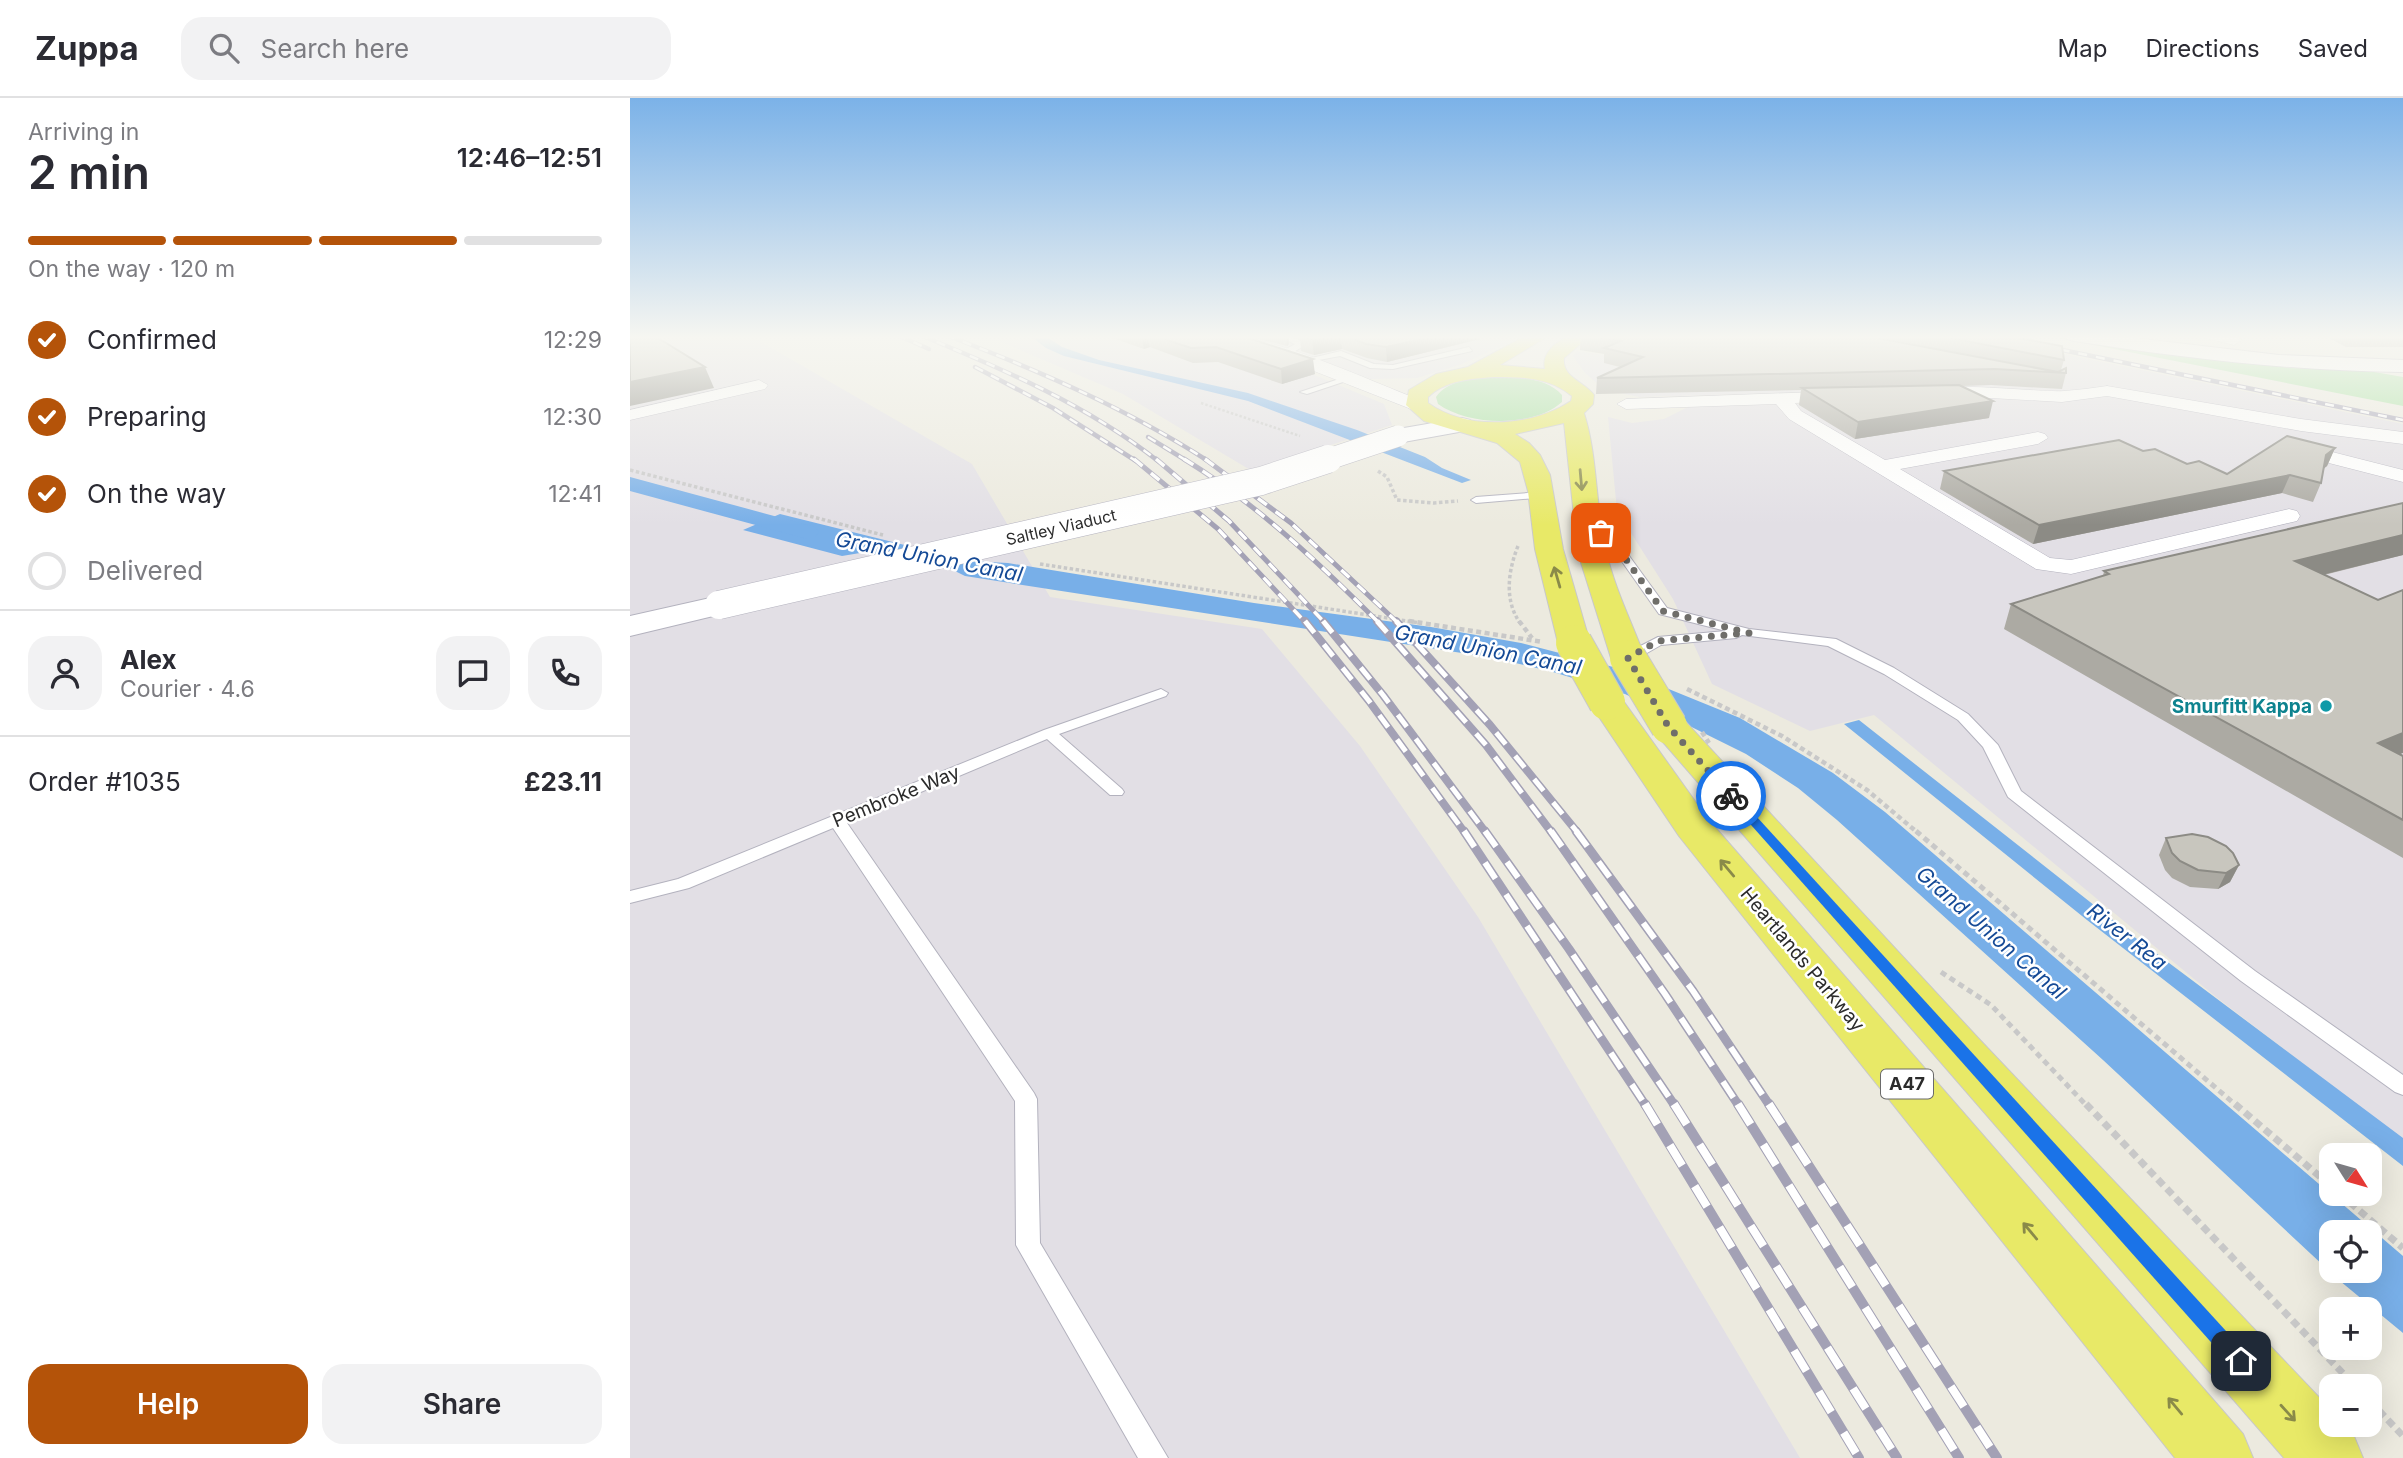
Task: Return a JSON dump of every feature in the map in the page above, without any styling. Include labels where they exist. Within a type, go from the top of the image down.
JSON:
[{"type":"main road","points":[[1402,436],[1420,421],[1418,398]]},
{"type":"main road","name":"Heartlands Parkway","points":[[1583,398],[1582,404],[1573,413],[1592,553],[1617,680],[1693,827],[2219,1458]]},
{"type":"main road","name":"Heartlands Parkway","points":[[1419,407],[1445,421],[1499,434],[1523,449],[1539,474],[1564,644],[1617,680],[1686,718],[1960,1052],[2329,1458]]},
{"type":"main road","points":[[1468,425],[1530,425],[1573,413]]},
{"type":"main road","name":"Saltley Viaduct","points":[[630,626],[1261,481],[1402,436],[1468,425]]},
{"type":"street","points":[[630,415],[702,398]]},
{"type":"street","points":[[1399,398],[1419,407]]},
{"type":"street","points":[[1626,404],[1748,398]]},
{"type":"street","points":[[1781,398],[1795,415],[2043,564],[2071,567],[2289,516]]},
{"type":"street","points":[[2155,398],[2301,425],[2403,438]]},
{"type":"street","points":[[2208,408],[2238,431],[2403,477]]},
{"type":"street","points":[[1880,467],[2038,438]]},
{"type":"lane","points":[[1476,500],[1542,495]]},
{"type":"lane","points":[[1587,522],[1615,544],[1663,611],[1749,633],[1831,642],[1889,671],[1963,717],[1990,745],[2014,794],[2248,976],[2403,1086]]},
{"type":"lane","points":[[1617,680],[1658,641],[1749,633]]},
{"type":"lane","name":"Pembroke Way","points":[[630,897],[683,884],[1049,733],[1161,693]]},
{"type":"lane","points":[[1049,733],[1116,792]]},
{"type":"lane","points":[[837,821],[1026,1100],[1028,1245],[1154,1458]]},
{"type":"path","points":[[630,470],[890,537]]},
{"type":"path","points":[[1533,639],[1512,610],[1510,577],[1514,555],[1525,536],[1547,535]]},
{"type":"path","points":[[1034,563],[1564,644]]},
{"type":"path","points":[[1686,718],[1719,752]]},
{"type":"path","points":[[1686,718],[1782,736],[1867,790],[2319,1176]]},
{"type":"path","points":[[1939,970],[1991,1005],[2344,1374]]},
{"type":"path","points":[[2354,1206],[2403,1248]]},
{"type":"path","points":[[2382,1414],[2403,1436]]},
{"type":"shaded area","points":[[630,398],[859,398],[972,464],[1050,597],[1262,629],[1360,746],[1478,917],[1800,1458],[630,1458]]},
{"type":"shaded area","points":[[1130,398],[1371,398],[1384,404],[1392,425],[1252,471]]},
{"type":"shaded area","points":[[2279,398],[2403,424],[2403,1140],[2216,997],[1874,715],[1810,731],[1712,684],[1673,599],[1617,511],[1608,417],[1632,423],[1664,419],[1688,407],[1968,399]]},
{"type":"green space","points":[[1436,398],[1562,398],[1562,402],[1550,410],[1535,416],[1501,421],[1466,417],[1438,404]]},
{"type":"green space","points":[[2365,398],[2403,398],[2403,406]]},
{"type":"water","points":[[1238,398],[1264,398],[1357,430],[1425,457],[1442,468],[1471,480],[1462,483]]},
{"type":"water","points":[[780,514],[969,561],[1008,563],[1521,643],[1617,668],[1740,718],[1833,773],[1885,812],[2319,1184],[2319,1206],[2345,1206],[2361,1220],[2319,1220],[2319,1261],[2103,1060],[1798,788],[1746,754],[1625,694],[1553,672],[1494,658],[965,576],[947,567],[860,553],[842,556],[743,530]]},
{"type":"water","name":"River Rea","points":[[1859,720],[2137,939],[2403,1138],[2403,1166],[2382,1150],[2382,1143],[2373,1143],[2087,920],[1844,724]]},
{"type":"water","points":[[2382,1238],[2403,1256],[2403,1333],[2382,1316],[2382,1297],[2359,1297],[2342,1283],[2382,1283]]},
{"type":"building","points":[[1819,398],[1988,398],[1993,401],[1858,422]]},
{"type":"building","points":[[2287,436],[2335,448],[2326,455],[2321,483],[2290,475],[2039,525],[1944,471],[2119,440],[2143,451],[2155,449],[2187,464],[2199,461],[2227,474]]},
{"type":"building","points":[[2403,503],[2403,535],[2295,561],[2378,600],[2403,590],[2403,733],[2378,743],[2403,756],[2403,820],[2011,604],[2109,574],[2104,571]]},
{"type":"building","points":[[2192,834],[2208,837],[2226,846],[2239,865],[2226,873],[2198,870],[2180,861],[2172,853],[2166,838]]},
{"type":"waterway","name":"Grand Union Canal","points":[[630,484],[807,532]]},
{"type":"railway","points":[[1035,398],[1136,461]]},
{"type":"railway","points":[[1060,398],[1103,422],[1158,461]]},
{"type":"railway","points":[[1095,398],[1206,460]]},
{"type":"railway","points":[[2298,398],[2403,420]]},
{"type":"railway","points":[[1148,437],[1187,461]]},
{"type":"railway","points":[[1134,459],[1218,529],[1306,623]]},
{"type":"railway","points":[[1156,459],[1229,521],[1325,623]]},
{"type":"railway","points":[[1206,460],[1291,523],[1397,622]]},
{"type":"railway","points":[[1187,461],[1237,495],[1286,535],[1377,621]]},
{"type":"railway","points":[[1305,621],[1369,701],[1465,833]]},
{"type":"railway","points":[[1323,621],[1383,695],[1486,833]]},
{"type":"railway","points":[[1377,621],[1486,745],[1552,833]]},
{"type":"railway","points":[[1397,622],[1490,725],[1578,833]]},
{"type":"railway","points":[[1464,831],[1646,1106]]},
{"type":"railway","points":[[1485,831],[1675,1106]]},
{"type":"railway","points":[[1551,831],[1665,994],[1739,1106]]},
{"type":"railway","points":[[1576,831],[1693,991],[1770,1106]]},
{"type":"railway","points":[[1645,1104],[1859,1458]]},
{"type":"railway","points":[[1674,1104],[1897,1458]]},
{"type":"railway","points":[[1738,1104],[1959,1458]]},
{"type":"railway","points":[[1769,1104],[1997,1458]]},
{"type":"way so far","points":[[1601,533],[1615,544],[1663,611],[1749,633],[1658,641],[1628,658],[1668,726],[1731,796]]},
{"type":"place","name":"Smurfitt Kappa","points":[[2326,706]]},
{"type":"route","points":[[1731,796],[2241,1361]]}]
